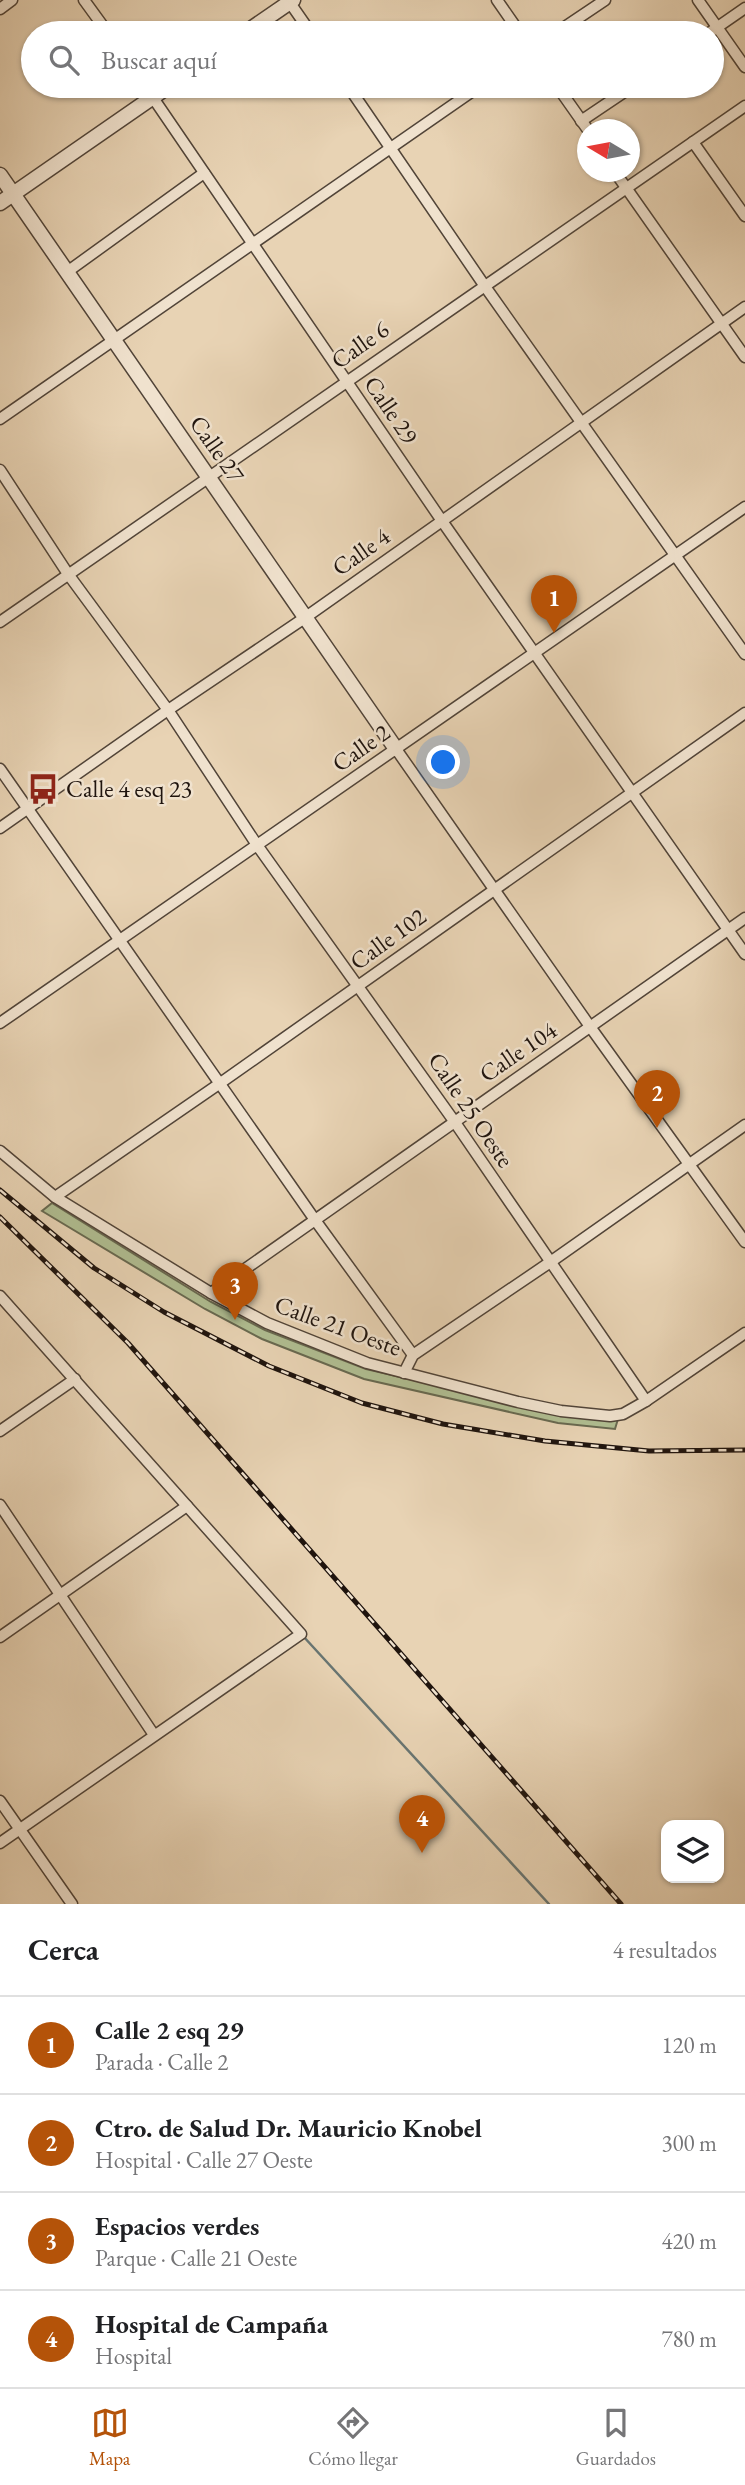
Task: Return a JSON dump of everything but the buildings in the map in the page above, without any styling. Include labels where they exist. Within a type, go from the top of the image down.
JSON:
[{"type":"street","points":[[0,9],[12,0]]},
{"type":"street","points":[[85,0],[100,21]]},
{"type":"street","points":[[497,0],[512,21]]},
{"type":"street","points":[[574,21],[605,0]]},
{"type":"street","points":[[698,0],[708,21]]},
{"type":"street","points":[[262,21],[290,1],[303,21]]},
{"type":"street","points":[[724,22],[745,8]]},
{"type":"street","points":[[724,43],[745,67]]},
{"type":"street","points":[[0,203],[141,98]]},
{"type":"street","name":"Calle 29","points":[[153,98],[442,521],[745,954]]},
{"type":"street","points":[[357,98],[484,285],[745,654]]},
{"type":"street","points":[[0,419],[463,98]]},
{"type":"street","points":[[564,98],[579,119]]},
{"type":"street","points":[[592,119],[618,98]]},
{"type":"street","name":"Calle 6","points":[[0,622],[745,106]]},
{"type":"street","points":[[693,142],[745,216]]},
{"type":"street","points":[[67,271],[204,173]]},
{"type":"street","name":"Calle 27","points":[[0,175],[396,748]]},
{"type":"street","points":[[622,182],[745,357]]},
{"type":"street","name":"Calle 4","points":[[0,828],[306,617],[745,307]]},
{"type":"street","name":"Calle 25 Oeste","points":[[0,470],[68,574],[168,710],[257,845],[454,1121],[646,1401]]},
{"type":"street","name":"Calle 2","points":[[0,1023],[745,507]]},
{"type":"street","name":"Calle 102","points":[[55,1197],[745,713]]},
{"type":"street","points":[[396,748],[591,1028],[745,1242]]},
{"type":"street","points":[[0,769],[314,1220],[413,1355]]},
{"type":"street","name":"Calle 104","points":[[211,1293],[745,918]]},
{"type":"street","points":[[404,1373],[413,1355],[550,1263],[745,1125]]},
{"type":"street","name":"Calle 21 Oeste","points":[[0,1151],[55,1197],[211,1293],[267,1323],[367,1363],[561,1411],[610,1416],[623,1414],[646,1401]]},
{"type":"street","points":[[0,1296],[301,1633],[0,1843]]},
{"type":"street","points":[[646,1401],[745,1333]]},
{"type":"street","points":[[0,1431],[75,1379]]},
{"type":"street","points":[[0,1505],[154,1735]]},
{"type":"street","points":[[0,1637],[187,1506]]},
{"type":"street","points":[[0,1801],[72,1904]]},
{"type":"green space","points":[[52,1203],[211,1302],[265,1330],[366,1369],[560,1414],[618,1419],[615,1429],[558,1423],[364,1379],[262,1339],[205,1309],[42,1211]]},
{"type":"waterway","points":[[303,1636],[549,1904]]},
{"type":"railway","points":[[0,1190],[94,1268],[164,1312],[269,1366],[362,1403],[443,1424],[545,1441],[649,1451],[745,1450]]},
{"type":"railway","points":[[0,1217],[128,1343],[621,1904]]},
{"type":"place","name":"Calle 2 esq 29","points":[[554,633]]},
{"type":"place","name":"Calle 4 esq 23","points":[[43,789]]},
{"type":"place","name":"Ctro. de Salud Dr. Mauricio Knobel","points":[[657,1128]]},
{"type":"place","name":"Espacios verdes","points":[[235,1320]]},
{"type":"place","name":"Hospital de Campaña","points":[[422,1853]]}]
